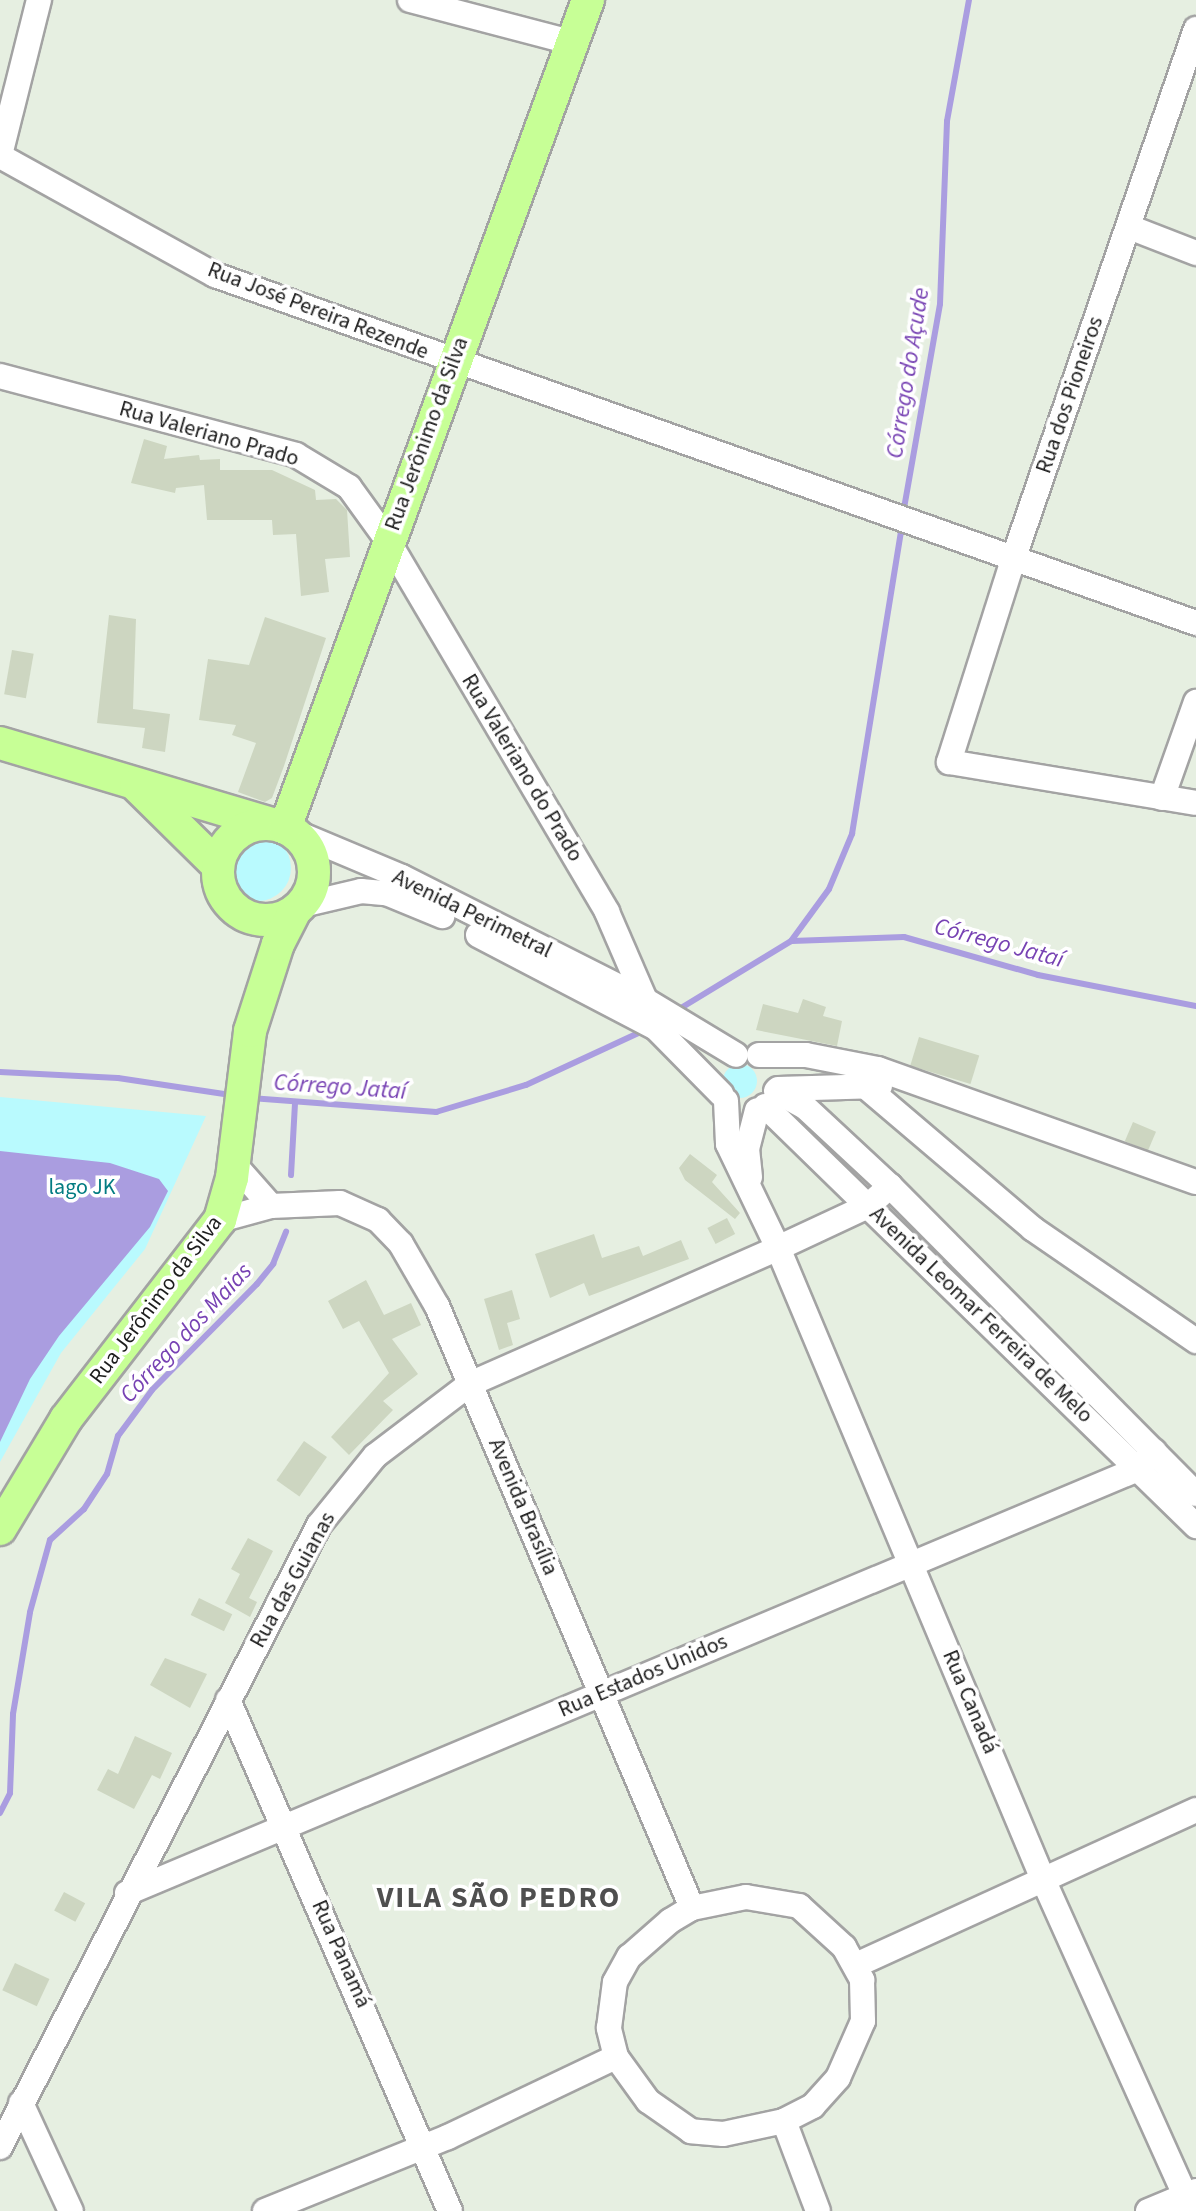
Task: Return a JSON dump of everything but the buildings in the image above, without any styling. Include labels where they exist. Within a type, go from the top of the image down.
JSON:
[{"type":"main road","name":"Rua Jerônimo da Silva","points":[[282,827],[588,0]]},
{"type":"main road","name":"Avenida Perimetral","points":[[0,743],[127,778],[282,827]]},
{"type":"main road","name":"Avenida Perimetral","points":[[127,778],[218,866]]},
{"type":"main road","points":[[257,824],[282,827],[302,840],[314,867],[299,908],[269,921],[241,914],[222,893],[218,866],[231,839],[257,824]]},
{"type":"main road","name":"Rua Jerônimo da Silva","points":[[0,1529],[66,1419],[220,1220],[239,1123],[243,1060],[262,988],[299,908]]},
{"type":"street","points":[[0,156],[39,0]]},
{"type":"street","points":[[410,0],[574,43]]},
{"type":"street","name":"Rua dos Pioneiros","points":[[1162,798],[949,762],[1013,560],[1196,29]]},
{"type":"street","name":"Rua José Pereira Rezende","points":[[0,156],[215,275],[1013,560]]},
{"type":"street","points":[[1129,227],[1196,253]]},
{"type":"street","name":"Rua Valeriano Prado","points":[[0,376],[296,455],[349,487],[388,541]]},
{"type":"street","name":"Rua Valeriano do Prado","points":[[388,541],[607,912],[640,1004]]},
{"type":"street","points":[[1013,560],[1196,623]]},
{"type":"street","points":[[1196,702],[1162,798],[1196,803]]},
{"type":"street","name":"Avenida Perimetral","points":[[282,827],[402,877],[536,955]]},
{"type":"street","name":"Avenida Perimetral","points":[[299,908],[361,891],[386,893],[536,955],[640,1004]]},
{"type":"street","points":[[640,1004],[703,1036],[772,1065],[768,1099]]},
{"type":"street","points":[[640,1004],[656,1028],[740,1110],[794,1092],[922,1085]]},
{"type":"street","points":[[724,1097],[720,1075],[748,1055],[806,1055],[878,1069],[1196,1182]]},
{"type":"street","points":[[865,1086],[1033,1229],[1196,1341]]},
{"type":"street","name":"Rua Canadá","points":[[724,1097],[728,1144],[778,1248],[1042,1877],[1191,2199]]},
{"type":"street","name":"Rua Canadá","points":[[753,1192],[747,1149],[768,1099]]},
{"type":"street","name":"Avenida Leomar Ferreira de Melo","points":[[768,1099],[805,1107],[890,1186],[1146,1460],[1196,1526]]},
{"type":"street","name":"Avenida Leomar Ferreira de Melo","points":[[768,1099],[868,1206],[1146,1460],[1196,1494]]},
{"type":"street","points":[[233,1163],[271,1206]]},
{"type":"street","name":"Rua das Guianas","points":[[0,2147],[127,1893],[319,1525],[375,1456],[470,1384],[868,1206],[890,1186]]},
{"type":"street","name":"Avenida Brasília","points":[[220,1220],[271,1206],[340,1203],[378,1220],[401,1244],[437,1306],[692,1908]]},
{"type":"street","name":"Rua Estados Unidos","points":[[127,1893],[287,1829],[1146,1460]]},
{"type":"street","name":"Rua Panamá","points":[[228,1700],[287,1829],[450,2211]]},
{"type":"street","points":[[856,1965],[1042,1877],[1196,1810]]},
{"type":"street","points":[[746,1897],[799,1906],[844,1947],[856,1965],[863,2021],[854,2051],[813,2106],[784,2121],[723,2134],[691,2131],[648,2101],[616,2057],[609,2028],[615,1982],[629,1957],[692,1908],[746,1897]]},
{"type":"street","points":[[265,2211],[425,2147],[616,2057]]},
{"type":"street","points":[[21,2103],[71,2211]]},
{"type":"street","points":[[784,2121],[818,2211]]},
{"type":"street","points":[[1148,2211],[1191,2199]]},
{"type":"green space","points":[[258,835],[271,838],[281,845],[288,855],[291,868],[288,881],[281,891],[271,898],[258,901],[245,898],[235,891],[228,881],[225,868],[228,855],[235,845],[245,838]]},
{"type":"green space","points":[[740,1064],[752,1069],[757,1081],[752,1093],[740,1098],[728,1093],[723,1081],[728,1069]]},
{"type":"green space","name":"lago JK","points":[[0,1097],[206,1116],[145,1249],[61,1353],[0,1462]]},
{"type":"shaded area","name":"lago JK","points":[[0,1151],[110,1163],[159,1179],[168,1191],[150,1227],[59,1336],[30,1379],[0,1442]]},
{"type":"waterway","name":"Córrego do Açude","points":[[903,514],[940,304],[947,121],[969,0]]},
{"type":"waterway","points":[[676,1011],[791,941],[829,889],[852,834],[902,525]]},
{"type":"waterway","name":"Córrego Jataí","points":[[792,941],[904,937],[1038,975],[1196,1006]]},
{"type":"waterway","name":"Córrego Jataí","points":[[250,1098],[436,1112],[526,1085],[645,1030]]},
{"type":"waterway","name":"Córrego Jataí","points":[[0,1072],[118,1078],[231,1095]]},
{"type":"waterway","name":"Córrego dos Maias","points":[[291,1175],[295,1104]]},
{"type":"waterway","name":"Córrego dos Maias","points":[[0,1813],[10,1793],[13,1714],[30,1612],[50,1540],[84,1509],[107,1474],[118,1436],[152,1390],[257,1284],[273,1264],[286,1231]]},
{"type":"district","name":"VILA SÃO PEDRO","points":[[499,1898]]}]
